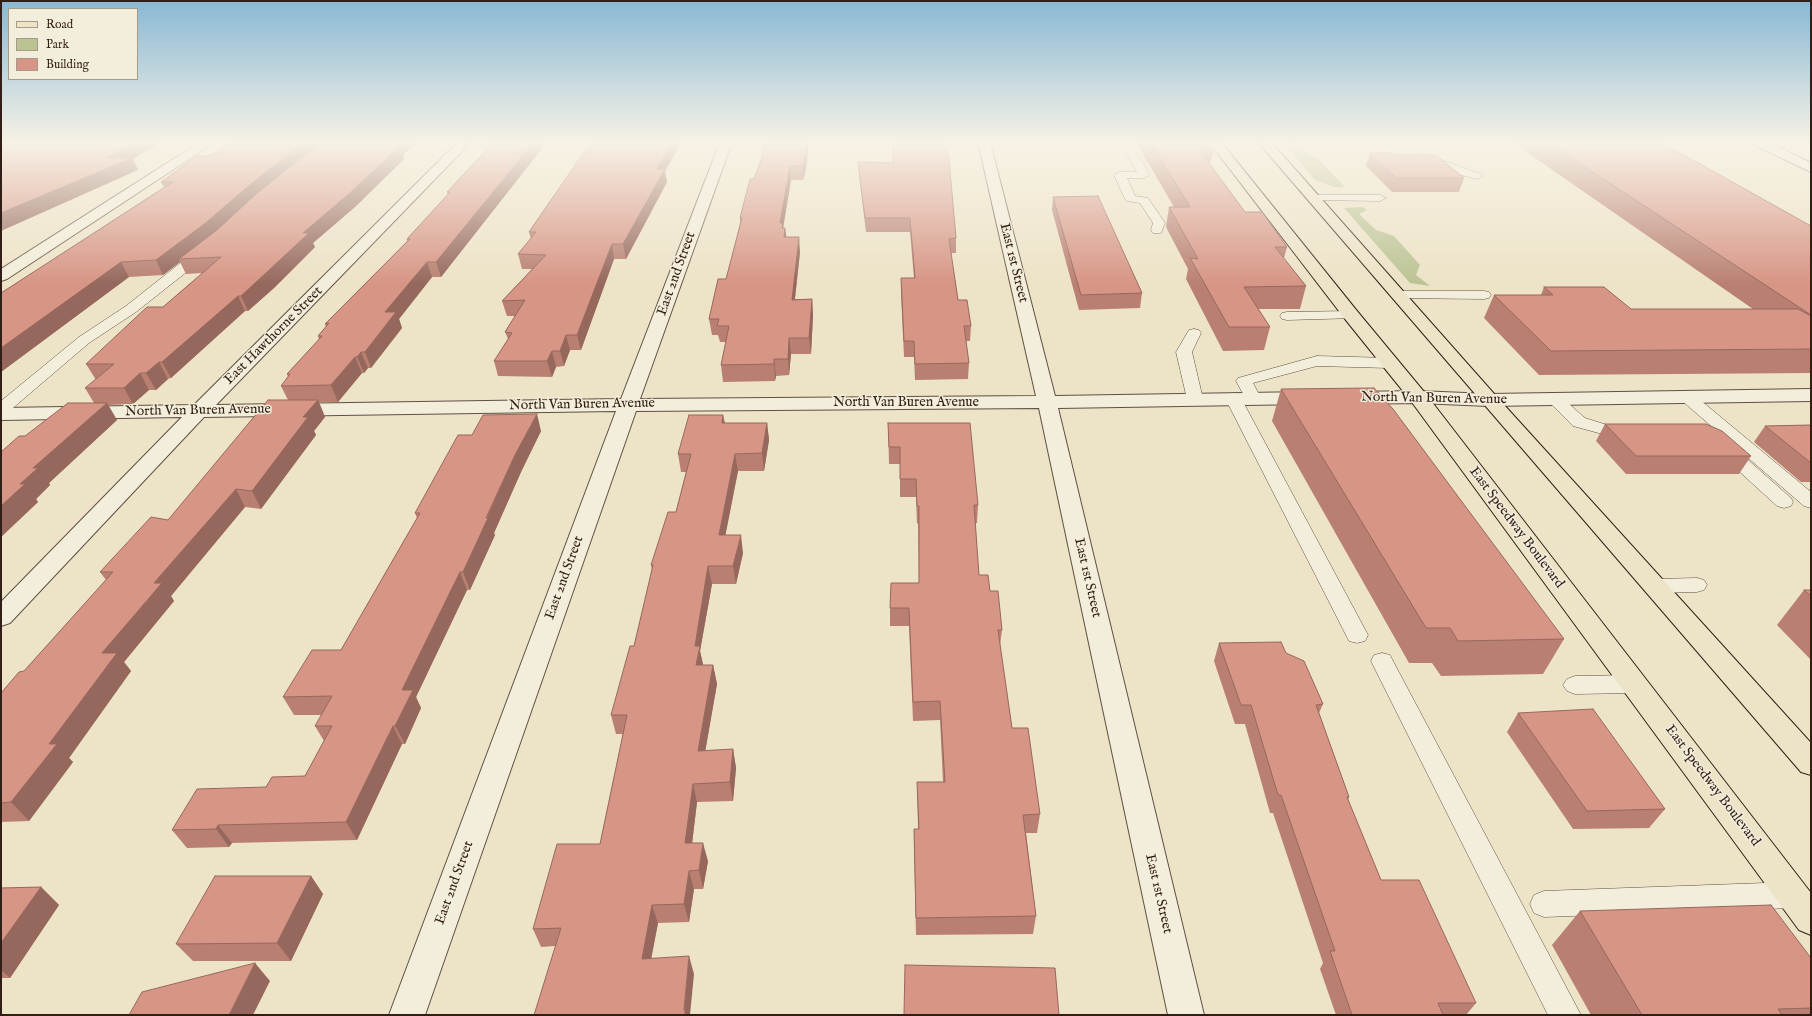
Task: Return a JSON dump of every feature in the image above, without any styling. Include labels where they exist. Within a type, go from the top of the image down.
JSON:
[{"type":"main road","name":"East Speedway Boulevard","points":[[1252,189],[1389,363],[1418,397],[1811,919]]},
{"type":"main road","points":[[1305,189],[1489,400],[1811,763]]},
{"type":"street","points":[[1,276],[135,189]]},
{"type":"street","name":"East Hawthorne Street","points":[[1,617],[200,410],[418,189]]},
{"type":"street","name":"East 2nd Street","points":[[407,1015],[628,405],[708,189]]},
{"type":"street","name":"East 1st Street","points":[[995,189],[1047,402],[1186,1015]]},
{"type":"street","name":"North Van Buren Avenue","points":[[1,414],[628,405],[1047,402],[1233,398],[1418,397],[1489,400],[1811,395]]},
{"type":"lane","points":[[1126,189],[1130,200],[1144,200],[1159,223],[1157,230]]},
{"type":"lane","points":[[1313,198],[1380,198]]},
{"type":"lane","points":[[1,409],[84,340],[131,309],[213,245]]},
{"type":"lane","points":[[1398,296],[1484,295]]},
{"type":"lane","points":[[1287,316],[1351,315]]},
{"type":"lane","points":[[1194,334],[1184,352],[1195,399]]},
{"type":"lane","points":[[1253,398],[1244,381],[1317,361],[1389,363]]},
{"type":"lane","points":[[1687,397],[1811,502]]},
{"type":"lane","points":[[1233,398],[1357,635]]},
{"type":"lane","points":[[1554,399],[1579,422],[1606,430],[1643,432]]},
{"type":"lane","points":[[1712,440],[1718,443],[1784,502]]},
{"type":"lane","points":[[1654,586],[1697,585]]},
{"type":"lane","points":[[1382,661],[1565,1015]]},
{"type":"lane","points":[[1575,685],[1634,684]]},
{"type":"lane","points":[[1544,904],[1793,895]]},
{"type":"green space","points":[[1362,207],[1367,210],[1359,214],[1376,230],[1394,236],[1420,265],[1416,275],[1430,286],[1410,283],[1344,208]]},
{"type":"building","points":[[1,189],[57,189],[1,213]]},
{"type":"building","points":[[162,189],[244,189],[207,222],[156,260],[121,262],[1,348],[1,293]]},
{"type":"building","points":[[262,189],[354,189],[303,233],[309,233],[241,296],[238,296],[162,362],[159,362],[146,373],[140,373],[124,388],[85,388],[114,364],[86,364],[147,307],[163,307],[221,257],[179,259],[217,230]]},
{"type":"building","points":[[449,189],[495,189],[436,262],[427,262],[385,312],[396,312],[365,352],[361,352],[357,357],[355,357],[331,385],[281,386],[290,374],[287,374],[322,336],[318,336],[329,323],[325,324],[410,239],[407,239],[450,192],[447,192]]},
{"type":"building","points":[[558,189],[654,189],[623,244],[612,244],[577,335],[566,335],[560,351],[552,351],[547,361],[494,361],[512,333],[505,332],[525,300],[502,301],[546,255],[518,254],[536,232],[529,232]]},
{"type":"building","points":[[747,189],[786,189],[780,223],[783,223],[782,228],[785,228],[784,237],[799,237],[792,300],[812,299],[809,338],[789,338],[788,359],[774,359],[774,364],[721,365],[729,326],[717,326],[719,319],[709,319],[718,279],[726,279],[742,218],[740,218]]},
{"type":"building","points":[[861,189],[952,189],[956,238],[949,239],[958,300],[967,300],[971,326],[964,326],[969,363],[915,364],[914,341],[904,341],[901,278],[915,278],[910,218],[865,218]]},
{"type":"building","points":[[1179,189],[1228,189],[1245,212],[1262,212],[1287,247],[1275,247],[1306,286],[1244,287],[1270,327],[1229,327],[1190,258],[1198,259],[1169,207],[1190,207]]},
{"type":"building","points":[[1619,189],[1746,189],[1811,226],[1811,315]]},
{"type":"building","points":[[1098,196],[1142,293],[1081,295],[1053,197]]},
{"type":"building","points":[[1544,287],[1604,287],[1631,309],[1798,309],[1811,316],[1811,349],[1551,351],[1494,295],[1553,295]]},
{"type":"building","points":[[1374,388],[1393,409],[1564,639],[1458,641],[1450,628],[1426,628],[1281,389]]},
{"type":"building","points":[[268,400],[318,400],[303,417],[308,417],[252,491],[236,489],[154,583],[162,583],[102,653],[117,653],[49,744],[57,744],[11,802],[1,803],[1,693],[19,672],[24,671],[113,572],[100,572],[151,517],[168,520]]},
{"type":"building","points":[[68,403],[107,403],[33,468],[38,468],[20,484],[25,484],[1,506],[1,452],[19,436],[25,436]]},
{"type":"building","points":[[537,414],[515,455],[463,572],[460,572],[402,690],[413,690],[395,726],[393,726],[346,822],[218,825],[216,829],[172,830],[197,789],[266,787],[272,777],[305,776],[332,726],[315,726],[332,696],[283,697],[312,650],[341,650],[420,513],[415,513],[458,435],[472,435],[483,415]]},
{"type":"building","points":[[689,415],[723,415],[722,423],[767,423],[762,453],[735,454],[719,535],[741,535],[733,566],[708,566],[695,646],[700,646],[696,665],[713,665],[698,751],[733,749],[730,782],[693,784],[685,843],[703,843],[699,870],[689,871],[684,904],[652,905],[642,959],[689,956],[684,1010],[685,1015],[534,1015],[561,928],[533,929],[557,844],[600,844],[627,715],[611,715],[630,646],[634,646],[653,565],[651,565],[668,512],[676,512],[691,454],[678,454]]},
{"type":"building","points":[[888,423],[970,423],[978,505],[974,505],[979,575],[988,575],[990,591],[998,591],[1002,630],[998,630],[1012,728],[1028,728],[1040,814],[1023,815],[1036,916],[916,918],[914,829],[919,829],[917,782],[945,782],[940,701],[913,702],[909,608],[890,608],[891,583],[919,583],[919,506],[917,506],[916,479],[900,479],[900,447],[889,447]]},
{"type":"building","points":[[1605,424],[1706,424],[1722,431],[1751,456],[1636,456]]},
{"type":"building","points":[[1811,425],[1811,463],[1765,426]]},
{"type":"building","points":[[1804,590],[1811,590],[1811,596]]},
{"type":"building","points":[[1281,642],[1286,653],[1304,661],[1323,704],[1316,705],[1349,797],[1347,797],[1381,880],[1419,880],[1476,1003],[1438,1003],[1443,1015],[1352,1015],[1330,951],[1335,951],[1281,795],[1278,795],[1251,705],[1241,705],[1219,643]]},
{"type":"building","points":[[1593,709],[1665,809],[1587,811],[1518,713]]},
{"type":"building","points":[[215,876],[311,876],[277,943],[176,944]]},
{"type":"building","points":[[41,887],[1,943],[1,888]]},
{"type":"building","points":[[1771,905],[1811,958],[1811,1008],[1778,1009],[1782,1015],[1642,1015],[1580,911]]},
{"type":"building","points":[[255,963],[229,1015],[129,1015],[142,992]]},
{"type":"building","points":[[905,965],[1055,968],[1059,1015],[904,1015]]}]
